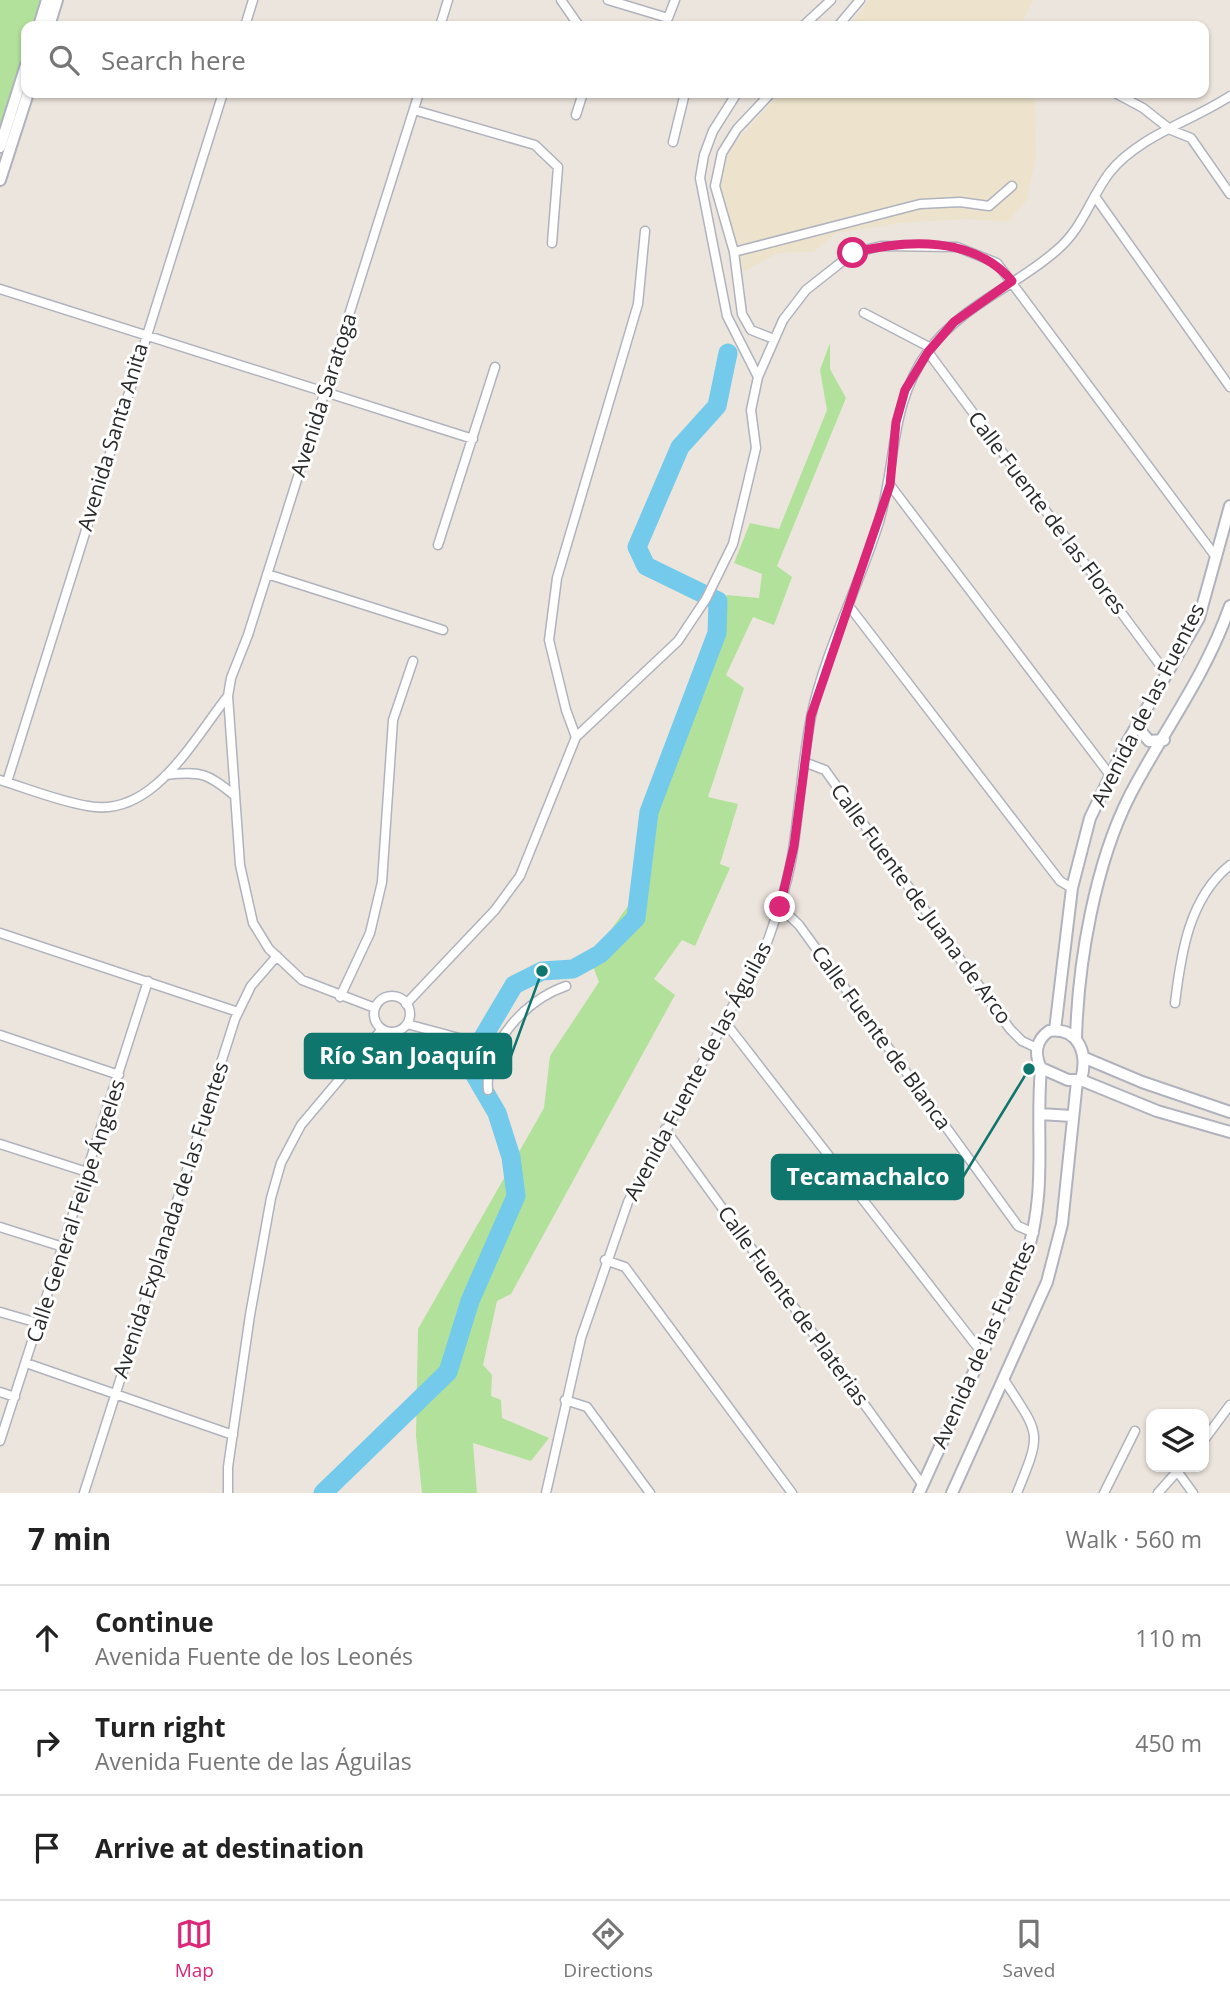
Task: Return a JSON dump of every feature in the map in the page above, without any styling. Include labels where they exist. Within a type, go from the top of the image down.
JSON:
[{"type":"main road","points":[[41,21],[47,0]]},
{"type":"main road","points":[[51,21],[57,0]]},
{"type":"main road","points":[[0,148],[21,81]]},
{"type":"main road","points":[[0,180],[26,98]]},
{"type":"main road","name":"Avenida de las Fuentes","points":[[1055,1030],[1072,888],[1090,818],[1125,746],[1199,618],[1230,506]]},
{"type":"main road","name":"Avenida de las Fuentes","points":[[1076,1039],[1090,927],[1105,857],[1121,813],[1202,674],[1230,606]]},
{"type":"main road","points":[[1137,726],[1149,741],[1164,740]]},
{"type":"main road","points":[[1125,746],[1139,743],[1152,757]]},
{"type":"main road","points":[[1230,1112],[1142,1082],[1086,1058],[1076,1039],[1069,1033],[1055,1030],[1043,1035],[1037,1048],[1041,1068],[1157,1111],[1230,1132]]},
{"type":"main road","points":[[1079,1080],[1086,1058]]},
{"type":"main road","name":"Avenida de las Fuentes","points":[[921,1489],[1026,1257],[1034,1233],[1041,1194],[1041,1068]]},
{"type":"main road","name":"Avenida de las Fuentes","points":[[953,1493],[1031,1320],[1052,1263],[1065,1206],[1072,1116],[1079,1080]]},
{"type":"main road","points":[[1040,1114],[1072,1116]]},
{"type":"street","points":[[247,21],[253,0]]},
{"type":"street","points":[[442,21],[448,0]]},
{"type":"street","points":[[561,0],[576,21]]},
{"type":"street","points":[[608,0],[667,21]]},
{"type":"street","points":[[670,21],[675,0]]},
{"type":"street","points":[[808,21],[831,0]]},
{"type":"street","points":[[842,21],[860,0]]},
{"type":"street","name":"Avenida Fuente de las Águilas","points":[[546,1493],[565,1400],[605,1260],[628,1202],[768,940],[780,907],[794,846],[811,716],[824,671],[890,485],[899,411],[905,390],[929,350],[954,322],[1058,249],[1079,228],[1110,173],[1134,149],[1230,96]]},
{"type":"street","name":"Avenida Santa Anita","points":[[4,781],[221,98]]},
{"type":"street","name":"Avenida Saratoga","points":[[228,696],[231,678],[325,394],[418,98]]},
{"type":"street","points":[[576,115],[581,98]]},
{"type":"street","points":[[673,142],[684,98]]},
{"type":"street","points":[[733,98],[723,112],[704,155],[700,178],[727,316],[758,377]]},
{"type":"street","points":[[766,98],[737,129],[722,153],[715,186],[734,252],[745,323],[757,334],[774,339]]},
{"type":"street","points":[[1124,98],[1143,108],[1171,130],[1191,138],[1230,194]]},
{"type":"street","points":[[414,110],[535,145],[558,167],[552,243]]},
{"type":"street","points":[[734,252],[920,204],[960,202],[989,206],[1013,186]]},
{"type":"street","points":[[1096,198],[1230,387]]},
{"type":"street","points":[[710,234],[728,230]]},
{"type":"street","points":[[576,737],[566,710],[549,640],[557,578],[638,303],[645,231]]},
{"type":"street","points":[[406,1004],[495,909],[520,876],[576,737],[678,642],[708,595],[733,544],[756,448],[751,410],[758,377],[774,339],[783,320],[806,290],[853,253],[881,246],[957,247],[997,263],[1216,557]]},
{"type":"street","points":[[0,289],[144,337],[473,439]]},
{"type":"street","points":[[864,313],[929,350]]},
{"type":"street","name":"Calle Fuente de las Flores","points":[[929,350],[1167,673]]},
{"type":"street","points":[[438,545],[495,367]]},
{"type":"street","points":[[890,485],[1110,775]]},
{"type":"street","points":[[267,574],[443,630]]},
{"type":"street","points":[[849,606],[1060,881],[1072,888]]},
{"type":"street","points":[[340,997],[370,933],[382,882],[393,720],[413,661]]},
{"type":"street","points":[[4,781],[89,807],[109,807],[129,801],[166,775],[228,696]]},
{"type":"street","points":[[228,696],[237,839],[245,893],[254,923],[277,956],[302,980],[340,997],[375,1008]]},
{"type":"street","name":"Calle Fuente de Juana de Arco","points":[[804,762],[825,770],[1010,1029],[1022,1041],[1037,1048]]},
{"type":"street","points":[[166,775],[197,772],[209,776],[235,796]]},
{"type":"street","points":[[1175,1003],[1191,921],[1206,889],[1230,865]]},
{"type":"street","name":"Calle Fuente de Blanca","points":[[780,907],[799,925],[1018,1226],[1034,1233]]},
{"type":"street","points":[[0,933],[238,1012]]},
{"type":"street","name":"Avenida Explanada de las Fuentes","points":[[84,1493],[238,1012],[251,986],[277,956]]},
{"type":"street","name":"Calle General Felipe Ángeles","points":[[0,1441],[148,981]]},
{"type":"street","points":[[488,1090],[486,1073],[492,1057],[527,1007],[552,991],[566,986]]},
{"type":"street","points":[[407,1024],[410,1010],[393,996],[386,998],[375,1008],[375,1020],[382,1029],[393,1032],[407,1024],[458,1038],[492,1057]]},
{"type":"street","points":[[725,1022],[982,1353]]},
{"type":"street","points":[[228,1493],[233,1435],[250,1315],[271,1198],[281,1163],[301,1125],[382,1029]]},
{"type":"street","points":[[0,1035],[119,1075]]},
{"type":"street","name":"Calle Fuente de Platerias","points":[[665,1129],[921,1489]]},
{"type":"street","points":[[0,1144],[87,1172]]},
{"type":"street","points":[[0,1227],[63,1247]]},
{"type":"street","points":[[605,1260],[625,1267],[792,1493]]},
{"type":"street","points":[[0,1311],[31,1321]]},
{"type":"street","points":[[26,1363],[233,1435]]},
{"type":"street","points":[[1003,1378],[1037,1436],[1035,1450],[1017,1493]]},
{"type":"street","points":[[0,1392],[15,1397]]},
{"type":"street","points":[[565,1400],[587,1407],[650,1493]]},
{"type":"street","points":[[1209,1433],[1230,1405]]},
{"type":"street","points":[[1105,1493],[1135,1431]]},
{"type":"street","points":[[1158,1493],[1176,1472]]},
{"type":"street","points":[[1181,1472],[1193,1493]]},
{"type":"shaded area","points":[[869,0],[1033,0],[1023,21],[854,21]]},
{"type":"shaded area","points":[[776,98],[1035,98],[1036,158],[1026,201],[1008,222],[964,219],[901,223],[837,233],[813,252],[778,253],[743,272],[740,246],[733,238],[719,190],[730,149]]},
{"type":"green space","points":[[0,0],[43,0],[36,21],[21,21],[21,67],[0,132]]},
{"type":"green space","points":[[830,343],[830,369],[846,398],[777,566],[792,577],[774,625],[753,617],[726,675],[744,688],[708,797],[738,804],[720,864],[730,868],[695,946],[682,940],[654,979],[675,995],[511,1294],[497,1301],[483,1365],[492,1375],[491,1396],[501,1400],[502,1418],[549,1438],[531,1461],[473,1443],[477,1493],[422,1493],[416,1436],[418,1329],[544,1108],[550,1056],[599,982],[590,959],[638,892],[647,810],[707,665],[727,595],[759,598],[762,574],[734,563],[750,523],[779,529],[827,410],[820,370]]},
{"type":"waterway","points":[[323,1493],[448,1372],[470,1301],[516,1196],[511,1157],[497,1113],[473,1072],[472,1056],[514,985],[542,971],[573,969],[600,954],[636,918],[649,812],[717,633],[718,601],[646,566],[637,547],[680,447],[717,406],[728,353]]},
{"type":"place","name":"Río San Joaquín","points":[[542,971]]},
{"type":"place","name":"Tecamachalco","points":[[1029,1069]]},
{"type":"route","points":[[780,907],[794,846],[811,716],[824,671],[890,485],[896,422],[905,390],[928,352],[954,322],[1012,281],[997,263],[957,247],[881,246],[853,253]]}]
